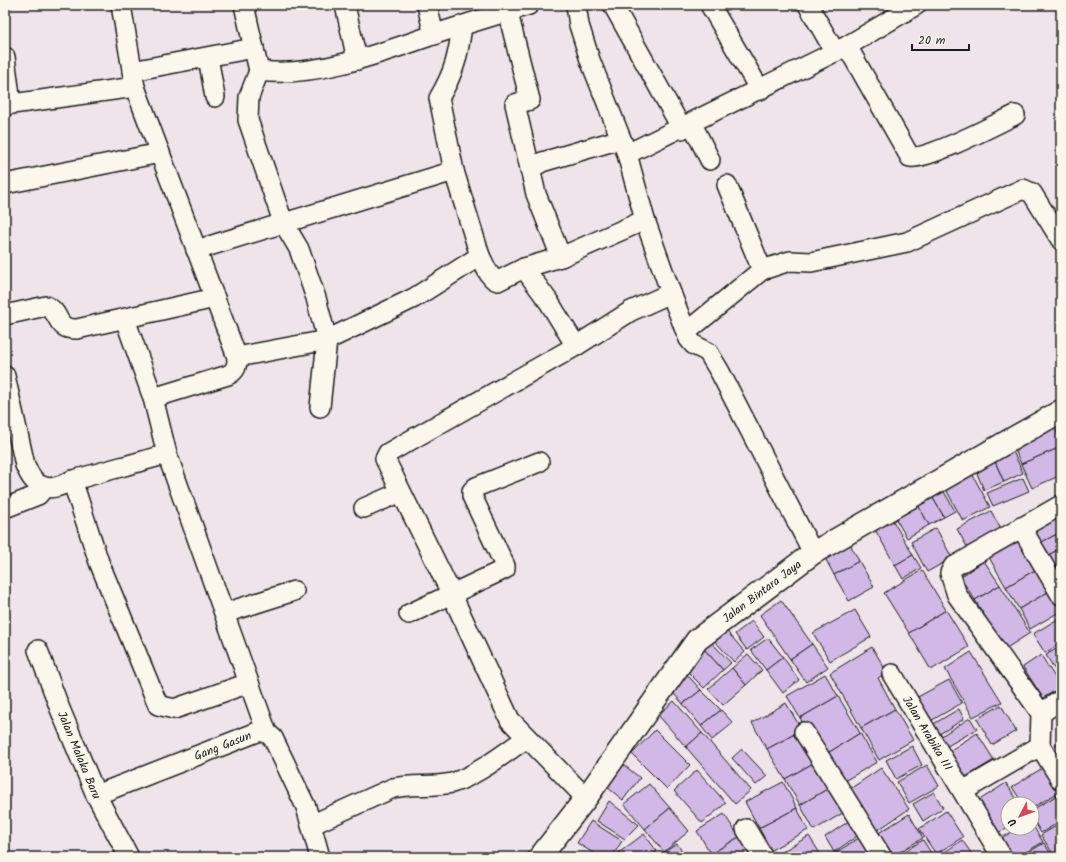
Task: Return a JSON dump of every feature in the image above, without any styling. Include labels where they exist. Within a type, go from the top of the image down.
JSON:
[{"type":"street","points":[[121,5],[134,79],[160,153],[237,357],[237,367],[228,375],[153,398]]},
{"type":"street","points":[[244,5],[259,71],[250,97],[248,120],[284,222],[298,249],[316,298],[327,340],[320,407]]},
{"type":"street","points":[[346,5],[357,60]]},
{"type":"street","points":[[428,5],[434,35]]},
{"type":"street","points":[[259,71],[276,73],[332,66],[357,60],[462,26],[506,8],[530,5]]},
{"type":"street","points":[[576,5],[579,25],[590,60],[624,147],[645,220],[689,339],[694,345],[708,352],[720,372],[814,553]]},
{"type":"street","points":[[613,5],[687,126],[710,160]]},
{"type":"street","points":[[710,5],[760,90]]},
{"type":"street","points":[[808,5],[841,49],[910,158],[917,159],[966,140],[1014,116]]},
{"type":"street","points":[[530,169],[542,162],[624,147],[687,126],[841,49],[909,6]]},
{"type":"street","points":[[506,8],[530,100],[515,104],[536,194],[561,257]]},
{"type":"street","points":[[462,26],[457,61],[451,78],[439,98],[454,171],[480,256],[494,280],[498,281],[524,268],[561,257],[645,220]]},
{"type":"street","points":[[5,57],[8,104],[134,79],[208,57],[254,48]]},
{"type":"street","points":[[208,57],[215,98]]},
{"type":"street","points":[[5,184],[160,153]]},
{"type":"street","points":[[196,250],[454,171]]},
{"type":"street","points":[[727,185],[762,270]]},
{"type":"street","points":[[684,327],[690,329],[762,270],[790,261],[811,262],[906,242],[1023,189],[1032,193],[1061,240]]},
{"type":"street","points":[[237,357],[327,340],[414,298],[480,256]]},
{"type":"street","points":[[524,268],[549,302],[576,346]]},
{"type":"street","points":[[586,798],[510,720],[451,593],[385,459],[388,453],[576,346],[631,311],[671,293]]},
{"type":"street","points":[[5,315],[46,306],[54,313],[63,327],[69,330],[125,319],[215,298]]},
{"type":"street","points":[[125,319],[153,398],[168,454],[267,733]]},
{"type":"street","points":[[5,376],[25,465],[33,480],[45,487],[54,487],[72,480],[168,454]]},
{"type":"street","name":"Jalan Bintara Jaya","points":[[540,857],[586,798],[697,640],[814,553],[1061,411]]},
{"type":"street","points":[[409,614],[505,569],[505,566],[472,496],[473,489],[539,462]]},
{"type":"street","points":[[72,480],[99,562],[158,705],[174,710],[249,683]]},
{"type":"street","points":[[5,508],[38,494],[45,487]]},
{"type":"street","points":[[364,508],[401,492]]},
{"type":"street","points":[[1061,505],[953,567],[950,573],[957,595],[1042,713],[1040,746],[1061,780]]},
{"type":"street","points":[[1021,527],[1061,595]]},
{"type":"street","points":[[225,613],[294,591]]},
{"type":"street","name":"Jalan Malaka Baru","points":[[38,650],[60,709],[96,795],[129,857]]},
{"type":"street","name":"Jalan Arabika III","points":[[892,674],[964,791],[1002,857]]},
{"type":"street","points":[[1042,713],[1061,700]]},
{"type":"street","name":"Gang Gasun","points":[[96,795],[260,731],[267,733],[273,738],[280,752],[306,807],[320,857]]},
{"type":"street","points":[[804,732],[882,857]]},
{"type":"street","points":[[311,825],[393,788],[406,785],[451,783],[467,776],[527,738]]},
{"type":"street","points":[[964,791],[1040,746]]},
{"type":"street","points":[[746,829],[763,857]]},
{"type":"building","points":[[1053,423],[1061,441],[1061,447],[1021,464],[1012,442]]},
{"type":"building","points":[[1011,447],[1023,473],[1004,482],[992,455]]},
{"type":"building","points":[[1061,447],[1061,475],[1032,488],[1021,464]]},
{"type":"building","points":[[992,455],[1004,482],[984,490],[973,464]]},
{"type":"building","points":[[969,468],[990,507],[963,521],[942,482]]},
{"type":"building","points":[[1023,478],[1029,491],[993,506],[987,493]]},
{"type":"building","points":[[939,483],[955,511],[944,517],[928,490]]},
{"type":"building","points":[[928,490],[944,517],[929,525],[914,498]]},
{"type":"building","points":[[914,498],[929,525],[907,538],[891,511]]},
{"type":"building","points":[[991,511],[1003,533],[970,552],[957,529]]},
{"type":"building","points":[[1061,511],[1061,532],[1036,545],[1028,529]]},
{"type":"building","points":[[890,516],[913,555],[895,565],[873,526]]},
{"type":"building","points":[[936,528],[952,558],[927,572],[911,542]]},
{"type":"building","points":[[1021,531],[1042,566],[1006,587],[986,552]]},
{"type":"building","points":[[1061,532],[1061,548],[1043,558],[1036,545]]},
{"type":"building","points":[[849,542],[859,561],[834,575],[824,556]]},
{"type":"building","points":[[1061,548],[1061,573],[1054,577],[1043,558]]},
{"type":"building","points":[[913,555],[921,568],[903,579],[895,565]]},
{"type":"building","points":[[859,561],[874,587],[849,601],[834,575]]},
{"type":"building","points":[[984,561],[1000,585],[975,600],[960,577]]},
{"type":"building","points":[[1042,566],[1055,588],[1019,609],[1006,587]]},
{"type":"building","points":[[922,570],[946,610],[909,633],[884,593]]},
{"type":"building","points":[[1000,585],[1030,633],[1005,649],[975,600]]},
{"type":"building","points":[[1055,588],[1061,598],[1061,611],[1030,629],[1019,609]]},
{"type":"building","points":[[781,600],[812,644],[790,659],[760,615]]},
{"type":"building","points":[[855,610],[871,637],[830,661],[813,633]]},
{"type":"building","points":[[946,610],[969,647],[931,670],[909,633]]},
{"type":"building","points":[[1061,617],[1061,643],[1045,653],[1033,634]]},
{"type":"building","points":[[752,621],[764,637],[747,650],[735,634]]},
{"type":"building","points":[[723,627],[745,652],[734,662],[711,637]]},
{"type":"building","points":[[768,638],[783,657],[766,670],[751,650]]},
{"type":"building","points":[[710,641],[731,663],[723,670],[703,648]]},
{"type":"building","points":[[812,644],[828,667],[806,682],[790,659]]},
{"type":"building","points":[[1061,646],[1061,680],[1046,655]]},
{"type":"building","points":[[872,647],[887,672],[878,678],[895,709],[861,728],[830,673]]},
{"type":"building","points":[[703,648],[723,670],[704,688],[683,667]]},
{"type":"building","points":[[971,652],[1002,702],[973,717],[945,669]]},
{"type":"building","points":[[748,654],[762,670],[746,685],[732,668]]},
{"type":"building","points":[[1041,655],[1061,687],[1043,698],[1023,667]]},
{"type":"building","points":[[783,657],[799,680],[783,693],[766,670]]},
{"type":"building","points":[[732,668],[746,685],[723,705],[708,689]]},
{"type":"building","points":[[682,669],[701,690],[683,704],[666,685]]},
{"type":"building","points":[[825,674],[838,696],[800,718],[787,696]]},
{"type":"building","points":[[949,680],[962,703],[927,723],[914,699]]},
{"type":"building","points":[[701,690],[721,710],[701,726],[683,704]]},
{"type":"building","points":[[838,696],[860,733],[823,756],[800,718]]},
{"type":"building","points":[[674,701],[702,733],[686,747],[658,715]]},
{"type":"building","points":[[786,703],[802,730],[767,749],[752,723]]},
{"type":"building","points":[[1001,705],[1016,731],[992,745],[977,719]]},
{"type":"building","points":[[895,709],[913,740],[879,760],[861,728]]},
{"type":"building","points":[[959,709],[964,719],[936,736],[930,726]]},
{"type":"building","points":[[721,710],[733,723],[712,740],[701,726]]},
{"type":"building","points":[[970,718],[977,729],[944,748],[938,738]]},
{"type":"building","points":[[655,730],[690,765],[667,789],[632,754]]},
{"type":"building","points":[[802,730],[819,760],[785,779],[767,749]]},
{"type":"building","points":[[702,733],[751,790],[735,804],[686,747]]},
{"type":"building","points":[[860,733],[877,762],[839,784],[823,756]]},
{"type":"building","points":[[977,733],[994,760],[962,779],[946,753]]},
{"type":"building","points":[[1061,741],[1061,773],[1047,750]]},
{"type":"building","points":[[912,746],[922,765],[896,779],[886,760]]},
{"type":"building","points":[[742,749],[767,776],[756,785],[732,758]]},
{"type":"building","points":[[819,760],[834,785],[800,805],[785,779]]},
{"type":"building","points":[[619,761],[640,778],[623,800],[602,783]]},
{"type":"building","points":[[927,765],[939,786],[909,803],[897,782]]},
{"type":"building","points":[[1044,767],[1059,792],[1040,803],[1040,796],[1018,796],[1012,787]]},
{"type":"building","points":[[881,768],[909,809],[875,832],[847,791]]},
{"type":"building","points":[[697,770],[726,803],[702,823],[674,791]]},
{"type":"building","points":[[783,782],[797,808],[759,828],[745,802]]},
{"type":"building","points":[[1006,783],[1015,796],[1000,796],[1000,832],[998,833],[978,801]]},
{"type":"building","points":[[649,784],[670,808],[645,829],[624,804]]},
{"type":"building","points":[[834,785],[848,810],[814,830],[800,805]]},
{"type":"building","points":[[934,792],[943,808],[923,821],[913,804]]},
{"type":"building","points":[[1061,793],[1061,821],[1041,833],[1040,831],[1040,805]]},
{"type":"building","points":[[609,801],[639,825],[625,839],[597,821]]},
{"type":"building","points":[[670,808],[689,831],[664,852],[645,829]]},
{"type":"building","points":[[797,808],[808,830],[771,850],[759,828]]},
{"type":"building","points":[[946,811],[963,837],[936,854],[919,829]]},
{"type":"building","points":[[724,814],[739,837],[711,854],[697,831]]},
{"type":"building","points":[[909,814],[923,838],[891,857],[877,834]]},
{"type":"building","points":[[591,821],[622,841],[612,857],[600,857],[577,843]]},
{"type":"building","points":[[849,821],[859,835],[834,852],[825,837]]},
{"type":"building","points":[[1061,823],[1061,853],[1055,857],[1041,835]]},
{"type":"building","points":[[644,834],[657,851],[650,857],[613,857]]},
{"type":"building","points":[[809,836],[821,855],[818,857],[773,857]]},
{"type":"building","points":[[862,836],[875,857],[833,857],[832,855]]},
{"type":"building","points":[[1005,836],[1039,836],[1043,842],[1018,857],[1007,857],[997,841]]},
{"type":"building","points":[[739,837],[752,857],[713,857],[711,854]]},
{"type":"building","points":[[923,840],[933,856],[897,856]]},
{"type":"building","points":[[962,840],[974,857],[938,857]]},
{"type":"building","points":[[1044,843],[1053,857],[1020,857]]},
{"type":"building","points":[[677,844],[686,857],[656,857]]}]
